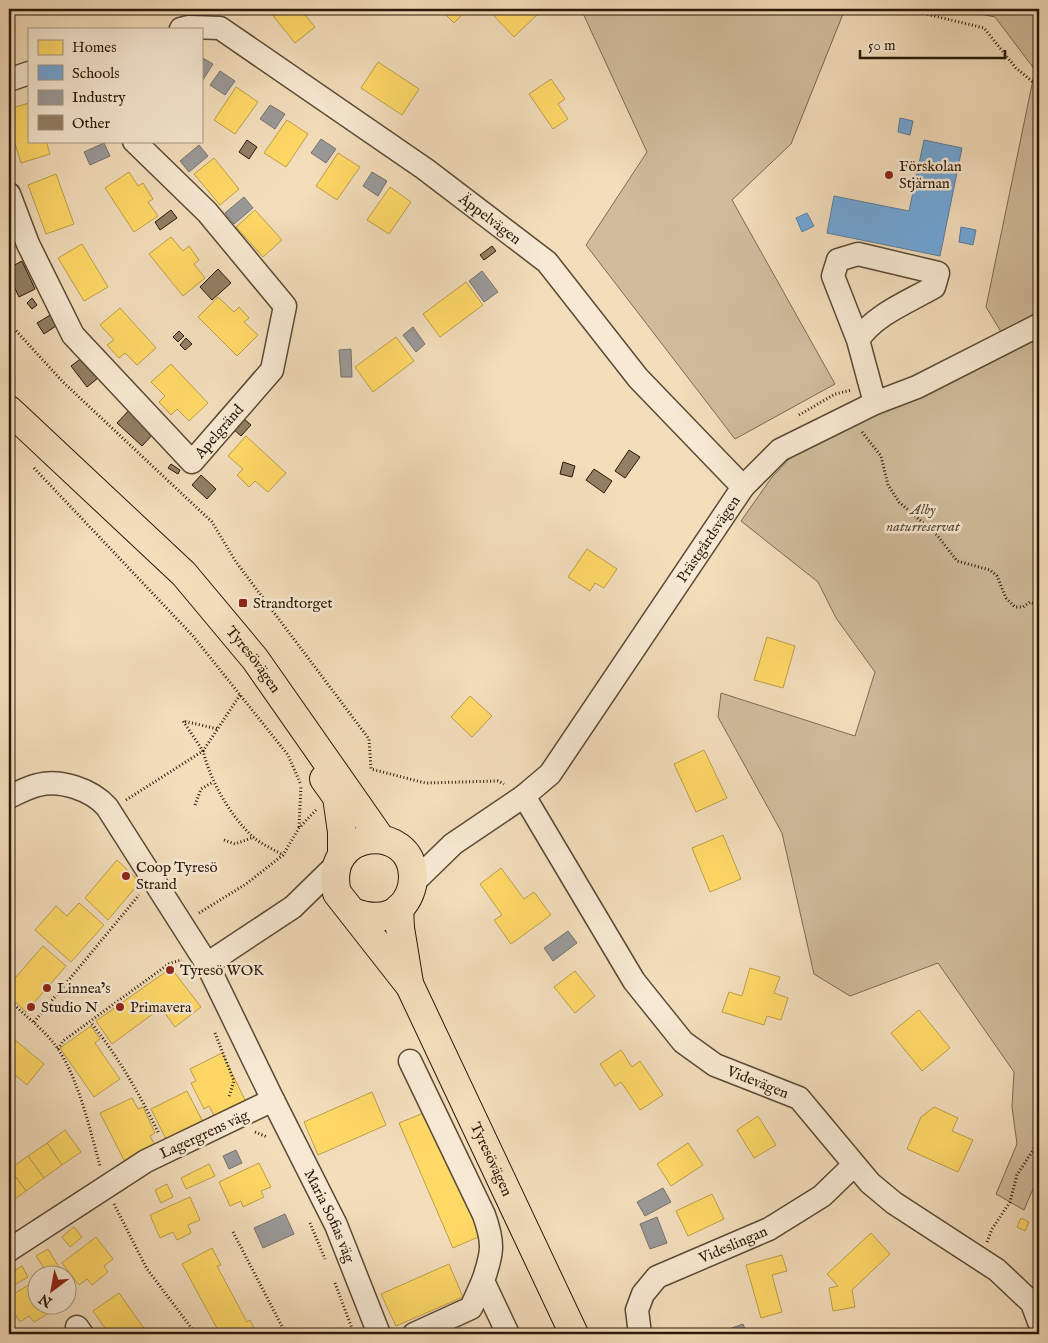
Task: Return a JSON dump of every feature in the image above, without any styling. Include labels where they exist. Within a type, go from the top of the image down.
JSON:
[{"type":"main road","name":"Tyresövägen","points":[[9,410],[184,574],[255,659],[392,845],[410,861],[413,883]]},
{"type":"main road","name":"Tyresövägen","points":[[105,498],[246,669],[337,797],[342,832],[339,860],[334,880],[337,893],[410,986],[574,1334]]},
{"type":"main road","points":[[339,860],[352,844],[363,839],[392,845]]},
{"type":"main road","points":[[348,907],[364,916],[378,917],[400,908],[408,898],[413,883]]},
{"type":"main road","name":"Tyresövägen","points":[[400,908],[400,928],[410,986]]},
{"type":"street","name":"Äppelvägen","points":[[184,28],[222,18],[548,262],[638,378],[743,487]]},
{"type":"street","points":[[9,80],[28,73]]},
{"type":"street","name":"Apelgränd","points":[[9,194],[28,244],[73,335],[192,462],[272,370],[285,306],[207,212],[135,142]]},
{"type":"street","points":[[858,340],[865,329],[881,316],[934,288],[938,272],[858,254],[838,260],[832,276],[858,340],[874,403]]},
{"type":"street","name":"Prästgårdsvägen","points":[[413,883],[453,844],[524,796],[550,774],[743,487],[780,450],[874,403],[917,387],[1039,325]]},
{"type":"street","points":[[9,797],[39,784],[58,784],[94,796],[110,810],[208,964],[273,1100]]},
{"type":"street","name":"Videvägen","points":[[524,796],[634,980],[683,1042],[716,1065],[799,1098],[870,1183],[894,1203],[982,1259],[1010,1281],[1032,1303],[1039,1322]]},
{"type":"street","name":"Prästgårdsvägen","points":[[392,845],[421,851],[453,844]]},
{"type":"street","points":[[208,964],[292,906],[339,860]]},
{"type":"street","points":[[292,906],[306,903],[348,907]]},
{"type":"street","points":[[410,1061],[484,1215],[492,1239],[489,1264],[471,1308],[414,1334]]},
{"type":"street","name":"Lagergrens väg","points":[[9,1250],[138,1166],[273,1100]]},
{"type":"street","name":"Maria Sofias väg","points":[[273,1100],[336,1225],[379,1334]]},
{"type":"street","name":"Videslingan","points":[[640,1334],[637,1310],[643,1294],[657,1277],[769,1229],[822,1196],[854,1165]]},
{"type":"street","points":[[483,1281],[508,1334]]},
{"type":"path","points":[[924,9],[926,14],[984,28],[1016,68],[1039,87]]},
{"type":"path","points":[[9,323],[63,382],[212,522],[236,562],[368,739],[371,769]]},
{"type":"path","points":[[852,415],[877,450],[888,485],[899,502],[937,535],[957,561],[990,570],[996,576],[1002,591],[1015,607],[1023,607],[1030,602],[1039,606]]},
{"type":"path","points":[[28,461],[193,636],[288,755],[301,785],[299,828]]},
{"type":"path","points":[[110,810],[202,751],[240,696]]},
{"type":"path","points":[[218,729],[183,721],[202,751],[213,782],[254,837],[283,855]]},
{"type":"path","points":[[367,772],[371,769]]},
{"type":"path","points":[[371,769],[425,783],[498,781],[524,796]]},
{"type":"path","points":[[195,805],[201,789],[213,782]]},
{"type":"path","points":[[301,785],[308,787]]},
{"type":"path","points":[[181,924],[246,884],[283,855],[299,828],[318,808]]},
{"type":"path","points":[[224,840],[235,844],[254,837]]},
{"type":"path","points":[[34,1022],[141,892]]},
{"type":"path","points":[[58,1049],[63,1041],[170,964],[183,960]]},
{"type":"path","points":[[9,1009],[15,1006],[9,1014]]},
{"type":"path","points":[[92,1024],[110,1046],[146,1106],[167,1152]]},
{"type":"path","points":[[214,1031],[234,1081],[228,1100]]},
{"type":"path","points":[[248,1129],[266,1136],[271,1144]]},
{"type":"path","points":[[982,1259],[992,1229],[1010,1202],[1017,1175],[1039,1141]]},
{"type":"path","points":[[308,1219],[326,1262]]},
{"type":"path","points":[[233,1232],[286,1334]]},
{"type":"path","points":[[333,1280],[354,1334]]},
{"type":"green space","points":[[581,9],[845,9],[791,144],[732,200],[835,384],[735,439],[586,245],[647,152]]},
{"type":"green space","name":"Alby naturreservat","points":[[955,9],[1039,9],[1039,1175],[1024,1210],[996,1194],[1017,1144],[1012,1107],[1014,1072],[938,963],[850,996],[814,974],[782,833],[718,717],[721,693],[855,736],[875,672],[836,618],[818,582],[741,521],[772,477],[792,456],[1009,345],[986,307],[1035,70],[995,17]]},
{"type":"building: Homes","points":[[274,9],[300,9],[315,27],[295,43],[270,12]]},
{"type":"building: Homes","points":[[440,9],[468,9],[454,23]]},
{"type":"building: Homes","points":[[499,9],[543,9],[514,37],[493,15]]},
{"type":"building: Homes","points":[[378,62],[419,89],[402,115],[361,88]]},
{"type":"building: Homes","points":[[551,79],[565,99],[558,104],[568,119],[553,129],[529,94]]},
{"type":"building: Homes","points":[[236,87],[258,102],[235,134],[214,120]]},
{"type":"building: Homes","points":[[28,103],[28,142],[46,142],[50,154],[21,163],[9,124],[9,109]]},
{"type":"building: Homes","points":[[287,120],[308,134],[286,167],[264,153]]},
{"type":"building: Homes","points":[[338,153],[360,167],[337,200],[316,186]]},
{"type":"building: Homes","points":[[214,158],[239,189],[220,205],[194,174]]},
{"type":"building: Homes","points":[[129,172],[138,186],[143,183],[153,199],[148,202],[158,216],[134,232],[105,188]]},
{"type":"building: Homes","points":[[56,174],[74,224],[46,234],[28,185]]},
{"type":"building: Homes","points":[[390,187],[411,202],[389,234],[367,220]]},
{"type":"building: Homes","points":[[255,210],[282,240],[263,257],[236,227]]},
{"type":"building: Homes","points":[[171,237],[183,251],[189,246],[199,260],[194,264],[205,278],[183,296],[149,254]]},
{"type":"building: Homes","points":[[82,244],[108,287],[84,301],[58,258]]},
{"type":"building: Homes","points":[[466,282],[483,305],[440,337],[423,314]]},
{"type":"building: Homes","points":[[218,297],[234,312],[239,307],[249,318],[244,322],[258,335],[237,356],[198,317]]},
{"type":"building: Homes","points":[[120,308],[156,348],[137,365],[125,353],[119,358],[107,345],[114,340],[100,325]]},
{"type":"building: Homes","points":[[396,337],[414,361],[373,392],[355,367]]},
{"type":"building: Homes","points":[[171,364],[208,403],[189,421],[177,409],[171,415],[159,402],[165,396],[151,382]]},
{"type":"building: Homes","points":[[246,436],[286,473],[268,492],[255,481],[249,487],[237,475],[243,469],[228,456]]},
{"type":"building: Homes","points":[[587,549],[617,569],[604,588],[595,583],[590,591],[568,577]]},
{"type":"building: Homes","points":[[767,637],[795,646],[783,688],[754,680]]},
{"type":"building: Homes","points":[[470,696],[492,716],[472,737],[451,717]]},
{"type":"building: Homes","points":[[704,750],[727,798],[696,812],[674,764]]},
{"type":"building: Homes","points":[[723,835],[741,879],[710,892],[692,848]]},
{"type":"building: Homes","points":[[117,860],[140,882],[108,920],[85,898]]},
{"type":"building: Homes","points":[[501,868],[524,899],[534,892],[551,915],[511,944],[494,920],[502,915],[480,884]]},
{"type":"building: Homes","points":[[79,903],[104,925],[71,962],[35,930],[56,906],[67,916]]},
{"type":"building: Homes","points":[[43,946],[66,966],[26,1012],[9,996],[9,985]]},
{"type":"building: Homes","points":[[171,968],[201,1007],[175,1027],[161,1008],[112,1044],[96,1021]]},
{"type":"building: Homes","points":[[750,968],[780,977],[774,993],[788,998],[781,1020],[767,1016],[764,1025],[722,1012],[729,992],[742,996]]},
{"type":"building: Homes","points":[[575,971],[595,996],[575,1013],[554,987]]},
{"type":"building: Homes","points":[[919,1010],[950,1048],[922,1071],[891,1033]]},
{"type":"building: Homes","points":[[91,1026],[100,1039],[95,1043],[120,1079],[94,1097],[60,1048]]},
{"type":"building: Homes","points":[[9,1035],[44,1064],[27,1085],[9,1070]]},
{"type":"building: Homes","points":[[621,1050],[632,1067],[640,1061],[663,1095],[640,1110],[621,1082],[615,1086],[600,1064]]},
{"type":"building: Homes","points":[[222,1053],[247,1104],[216,1119],[209,1106],[204,1109],[191,1083],[196,1081],[190,1069]]},
{"type":"building: Homes","points":[[187,1091],[204,1124],[168,1143],[151,1109]]},
{"type":"building: Homes","points":[[372,1092],[386,1125],[318,1155],[304,1122]]},
{"type":"building: Homes","points":[[132,1098],[138,1109],[143,1107],[155,1133],[150,1136],[157,1149],[126,1164],[100,1113]]},
{"type":"building: Homes","points":[[934,1107],[958,1118],[952,1131],[973,1140],[958,1172],[907,1149],[921,1117]]},
{"type":"building: Homes","points":[[431,1110],[485,1234],[453,1248],[399,1123]]},
{"type":"building: Homes","points":[[758,1116],[776,1145],[754,1158],[737,1130]]},
{"type":"building: Homes","points":[[65,1130],[81,1152],[62,1165],[47,1143]]},
{"type":"building: Homes","points":[[47,1143],[62,1165],[44,1178],[28,1156]]},
{"type":"building: Homes","points":[[688,1143],[703,1165],[671,1186],[657,1164]]},
{"type":"building: Homes","points":[[28,1156],[44,1178],[26,1191],[10,1169]]},
{"type":"building: Homes","points":[[259,1163],[271,1187],[261,1191],[264,1197],[243,1207],[241,1201],[230,1206],[219,1182]]},
{"type":"building: Homes","points":[[209,1164],[215,1176],[186,1189],[181,1178]]},
{"type":"building: Homes","points":[[9,1170],[26,1191],[9,1203]]},
{"type":"building: Homes","points":[[167,1184],[173,1197],[161,1203],[155,1190]]},
{"type":"building: Homes","points":[[712,1194],[724,1219],[688,1236],[676,1211]]},
{"type":"building: Homes","points":[[190,1197],[200,1220],[188,1225],[191,1233],[177,1240],[173,1232],[160,1238],[150,1215]]},
{"type":"building: Homes","points":[[1021,1218],[1029,1222],[1025,1231],[1017,1227]]},
{"type":"building: Homes","points":[[74,1227],[82,1237],[70,1247],[62,1237]]},
{"type":"building: Homes","points":[[871,1233],[890,1254],[852,1290],[855,1307],[833,1311],[829,1288],[838,1286],[827,1274]]},
{"type":"building: Homes","points":[[96,1237],[113,1259],[104,1266],[108,1272],[92,1285],[87,1279],[79,1285],[78,1266],[64,1266],[62,1263]]},
{"type":"building: Homes","points":[[212,1248],[221,1265],[217,1266],[247,1322],[250,1320],[257,1334],[220,1334],[182,1264]]},
{"type":"building: Homes","points":[[48,1249],[58,1266],[43,1266],[36,1256]]},
{"type":"building: Homes","points":[[782,1255],[787,1271],[772,1275],[782,1312],[761,1318],[746,1265]]},
{"type":"building: Homes","points":[[449,1264],[463,1297],[396,1326],[381,1294]]},
{"type":"building: Homes","points":[[22,1266],[28,1277],[13,1286],[9,1274]]},
{"type":"building: Homes","points":[[28,1285],[29,1316],[20,1322],[9,1305],[9,1297]]},
{"type":"building: Homes","points":[[119,1293],[148,1334],[109,1334],[93,1311]]},
{"type":"building: Homes","points":[[29,1316],[44,1316],[34,1322]]},
{"type":"building: Schools","points":[[900,118],[913,121],[910,135],[898,132]]},
{"type":"building: Schools","points":[[924,140],[962,148],[940,256],[827,233],[834,196],[909,211]]},
{"type":"building: Schools","points":[[807,213],[814,226],[802,232],[796,218]]},
{"type":"building: Schools","points":[[961,227],[976,230],[973,245],[959,242]]},
{"type":"building: Industry","points":[[202,58],[213,64],[202,81]]},
{"type":"building: Industry","points":[[220,71],[235,81],[225,95],[210,85]]},
{"type":"building: Industry","points":[[270,105],[285,114],[275,129],[260,119]]},
{"type":"building: Industry","points":[[321,139],[336,149],[326,163],[311,153]]},
{"type":"building: Industry","points":[[104,143],[110,156],[90,165],[84,152]]},
{"type":"building: Industry","points":[[199,145],[208,156],[189,172],[180,161]]},
{"type":"building: Industry","points":[[372,172],[387,181],[378,196],[363,186]]},
{"type":"building: Industry","points":[[244,197],[253,208],[234,224],[225,213]]},
{"type":"building: Industry","points":[[482,271],[498,292],[484,302],[469,281]]},
{"type":"building: Industry","points":[[413,327],[425,344],[416,352],[403,335]]},
{"type":"building: Industry","points":[[351,349],[352,377],[341,377],[339,350]]},
{"type":"building: Industry","points":[[568,931],[577,943],[553,961],[544,948]]},
{"type":"building: Industry","points":[[236,1150],[242,1163],[229,1169],[223,1156]]},
{"type":"building: Industry","points":[[663,1188],[671,1202],[645,1216],[637,1202]]},
{"type":"building: Industry","points":[[285,1214],[294,1234],[263,1248],[254,1228]]},
{"type":"building: Industry","points":[[657,1217],[667,1243],[650,1249],[640,1224]]},
{"type":"building: Industry","points":[[743,1324],[747,1334],[722,1334],[721,1332]]},
{"type":"building: Industry","points":[[333,1329],[335,1334],[321,1334]]},
{"type":"building: Other","points":[[247,140],[257,147],[249,159],[239,152]]},
{"type":"building: Other","points":[[171,210],[177,218],[160,230],[155,222]]},
{"type":"building: Other","points":[[492,246],[496,251],[484,260],[480,255]]},
{"type":"building: Other","points":[[22,261],[35,289],[19,297],[9,276],[9,268]]},
{"type":"building: Other","points":[[218,269],[231,283],[212,300],[200,287]]},
{"type":"building: Other","points":[[32,298],[37,305],[32,309],[27,303]]},
{"type":"building: Other","points":[[52,314],[59,324],[44,334],[37,323]]},
{"type":"building: Other","points":[[179,331],[184,336],[178,342],[173,337]]},
{"type":"building: Other","points":[[186,338],[192,344],[185,350],[180,345]]},
{"type":"building: Other","points":[[87,354],[103,374],[87,387],[71,366]]},
{"type":"building: Other","points":[[131,408],[156,431],[142,446],[117,423]]},
{"type":"building: Other","points":[[242,417],[251,425],[241,436],[232,428]]},
{"type":"building: Other","points":[[629,450],[640,457],[625,478],[615,471]]},
{"type":"building: Other","points":[[563,462],[575,466],[572,477],[560,474]]},
{"type":"building: Other","points":[[171,464],[180,470],[178,474],[168,468]]},
{"type":"building: Other","points":[[594,469],[612,481],[604,493],[586,480]]},
{"type":"building: Other","points":[[201,475],[216,489],[207,499],[192,485]]},
{"type":"place","name":"Förskolan Stjärnan","points":[[889,175]]},
{"type":"place","name":"Strandtorget","points":[[243,603]]},
{"type":"place","name":"Coop Tyresö Strand","points":[[126,876]]},
{"type":"place","name":"Tyresö WOK","points":[[170,970]]},
{"type":"place","name":"Linnea’s","points":[[47,988]]},
{"type":"place","name":"Studio N","points":[[31,1007]]},
{"type":"place","name":"Primavera","points":[[120,1007]]}]
